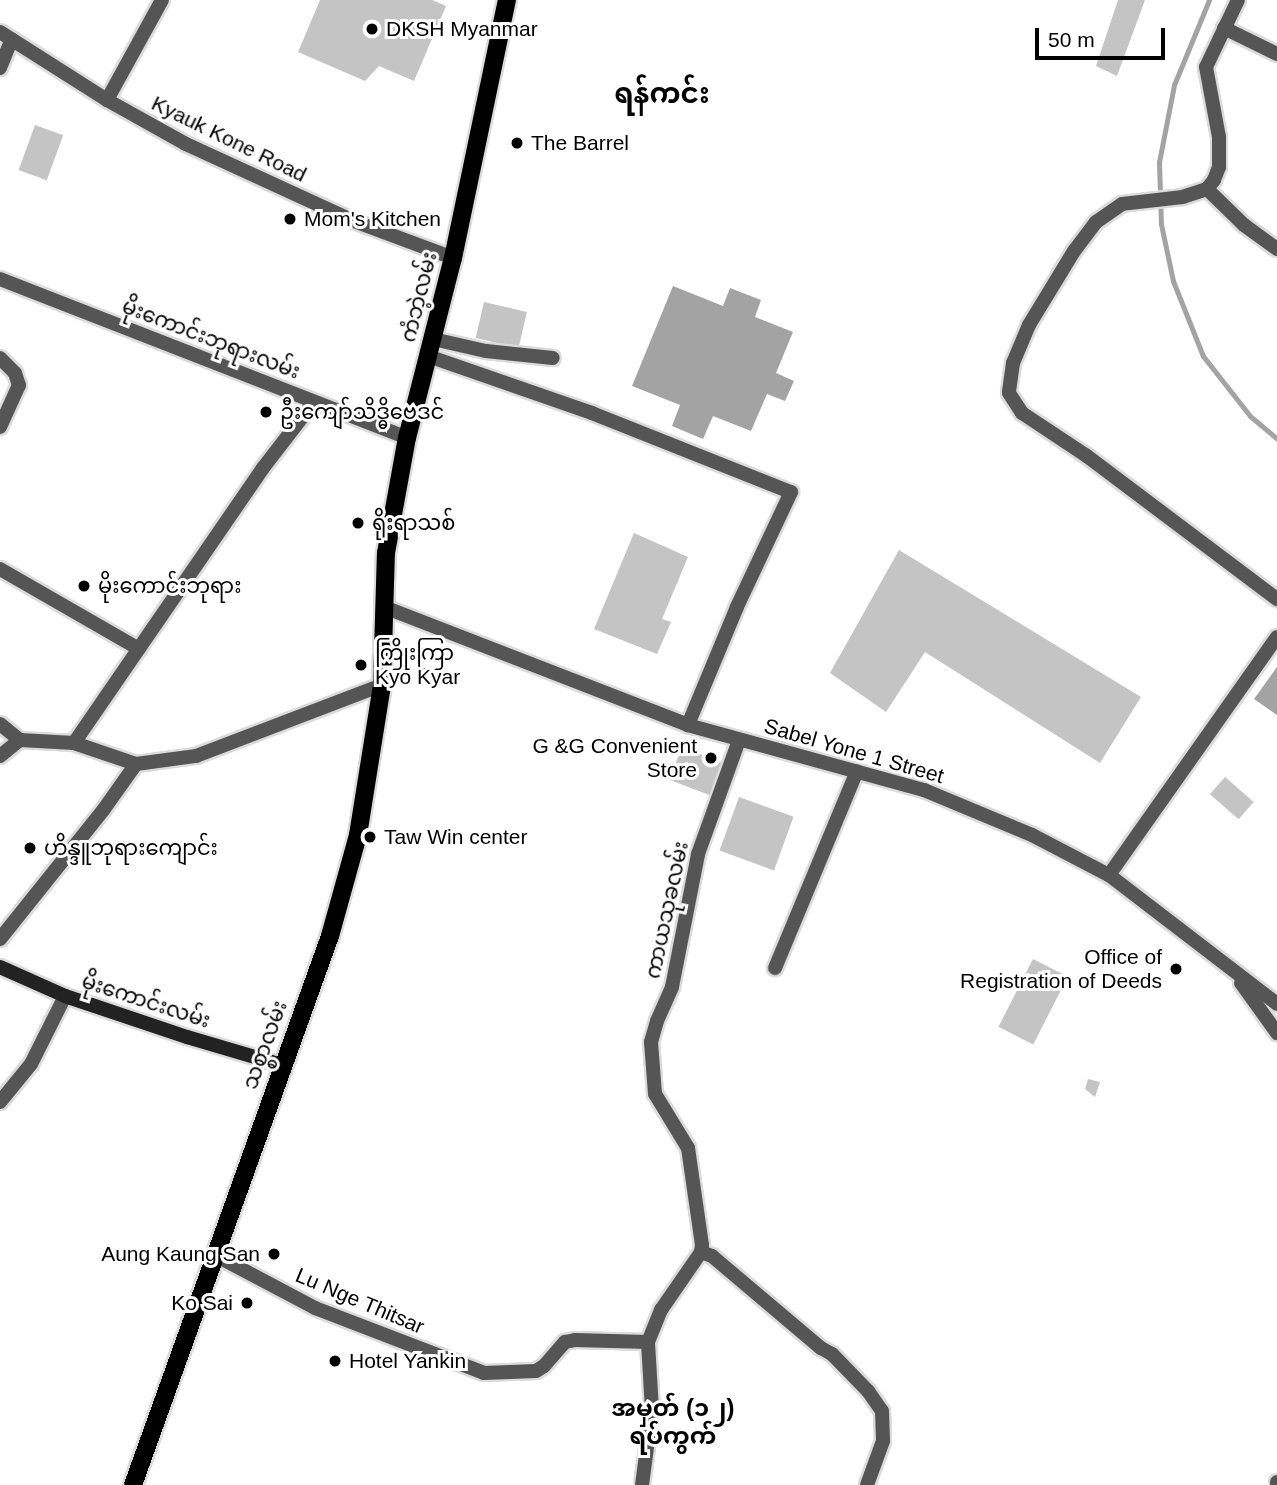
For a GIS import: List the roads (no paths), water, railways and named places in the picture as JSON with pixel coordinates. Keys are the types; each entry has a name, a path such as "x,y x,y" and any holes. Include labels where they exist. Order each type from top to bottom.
{"main road":[{"name":"ကံဘဲ့လမ်း","path":"384,607 386,553 407,438 453,258 507,0"},
{"name":"သစ္စာလမ်း","path":"133,1485 330,936 358,835 382,685 384,607"},
{"name":"မိုးကောင်းလမ်း","path":"0,967 65,996 187,1037 282,1065"}],"street":[{"path":"107,100 162,0"},
{"path":"1238,0 1206,67 1219,136 1219,167 1207,188 1183,197 1122,204 1096,222 1074,251 1029,325 1013,363 1009,393 1022,413 1087,456 1277,599"},
{"path":"1224,28 1277,54"},
{"path":"0,68 6,36"},
{"name":"Kyauk Kone Road","path":"6,36 107,100 186,144 351,220 453,258"},
{"path":"1207,188 1244,225 1277,249"},
{"name":"မိုးကောင်းဘုရားလမ်း","path":"0,279 407,438"},
{"path":"430,347 553,358"},
{"path":"430,347 791,492 737,607 688,725"},
{"path":"0,358 15,373 19,385 0,427"},
{"path":"74,743 263,468 314,402"},
{"path":"0,569 139,649"},
{"name":"Sabel Yone 1 Street","path":"384,607 688,725 936,795 1032,835 1109,875 1277,1004"},
{"path":"1109,875 1277,637"},
{"path":"0,724 20,740 74,743 135,764 196,756 382,685"},
{"path":"0,757 20,740"},
{"name":"ကာယသုခလမ်း","path":"701,1252 688,1148 655,1094 651,1042 657,1021 673,987 698,854 739,740"},
{"path":"0,939 104,809 135,764"},
{"path":"775,968 857,771"},
{"path":"1231,969 1277,1033"},
{"path":"0,1102 31,1064 65,996"},
{"path":"642,1485 652,1410 648,1342 661,1310 701,1252 712,1256 821,1348 832,1353 868,1391 882,1411 883,1441 867,1485"},
{"name":"Lu Nge Thitsar","path":"215,1255 315,1308 484,1373 536,1371 544,1366 565,1342 575,1340 648,1342"}],"waterway":[{"path":"1209,0 1174,85 1159,162 1161,224 1173,281 1203,356 1250,416 1277,439"}],"place":[{"name":"DKSH Myanmar","path":"372,29"},
{"name":"The Barrel","path":"517,143"},
{"name":"Mom's Kitchen","path":"290,219"},
{"name":"ဦးကျော်သိဒ္ဓိဗေဒင်","path":"266,412"},
{"name":"ရိုးရာသစ်","path":"358,523"},
{"name":"မိုးကောင်းဘုရား","path":"84,586"},
{"name":"ကြိုးကြာ Kyo Kyar","path":"361,665"},
{"name":"G &G Convenient Store","path":"711,758"},
{"name":"Taw Win center","path":"370,837"},
{"name":"ဟိန္ဒူဘုရားကျောင်း","path":"30,848"},
{"name":"Office of Registration of Deeds","path":"1176,969"},
{"name":"Aung Kaung San","path":"274,1254"},
{"name":"Ko Sai","path":"247,1303"},
{"name":"Hotel Yankin","path":"335,1361"}],"district":[{"name":"ရန်ကင်း","path":"662,94"},
{"name":"အမှတ် (၁၂) ရပ်ကွက်","path":"673,1422"}]}
